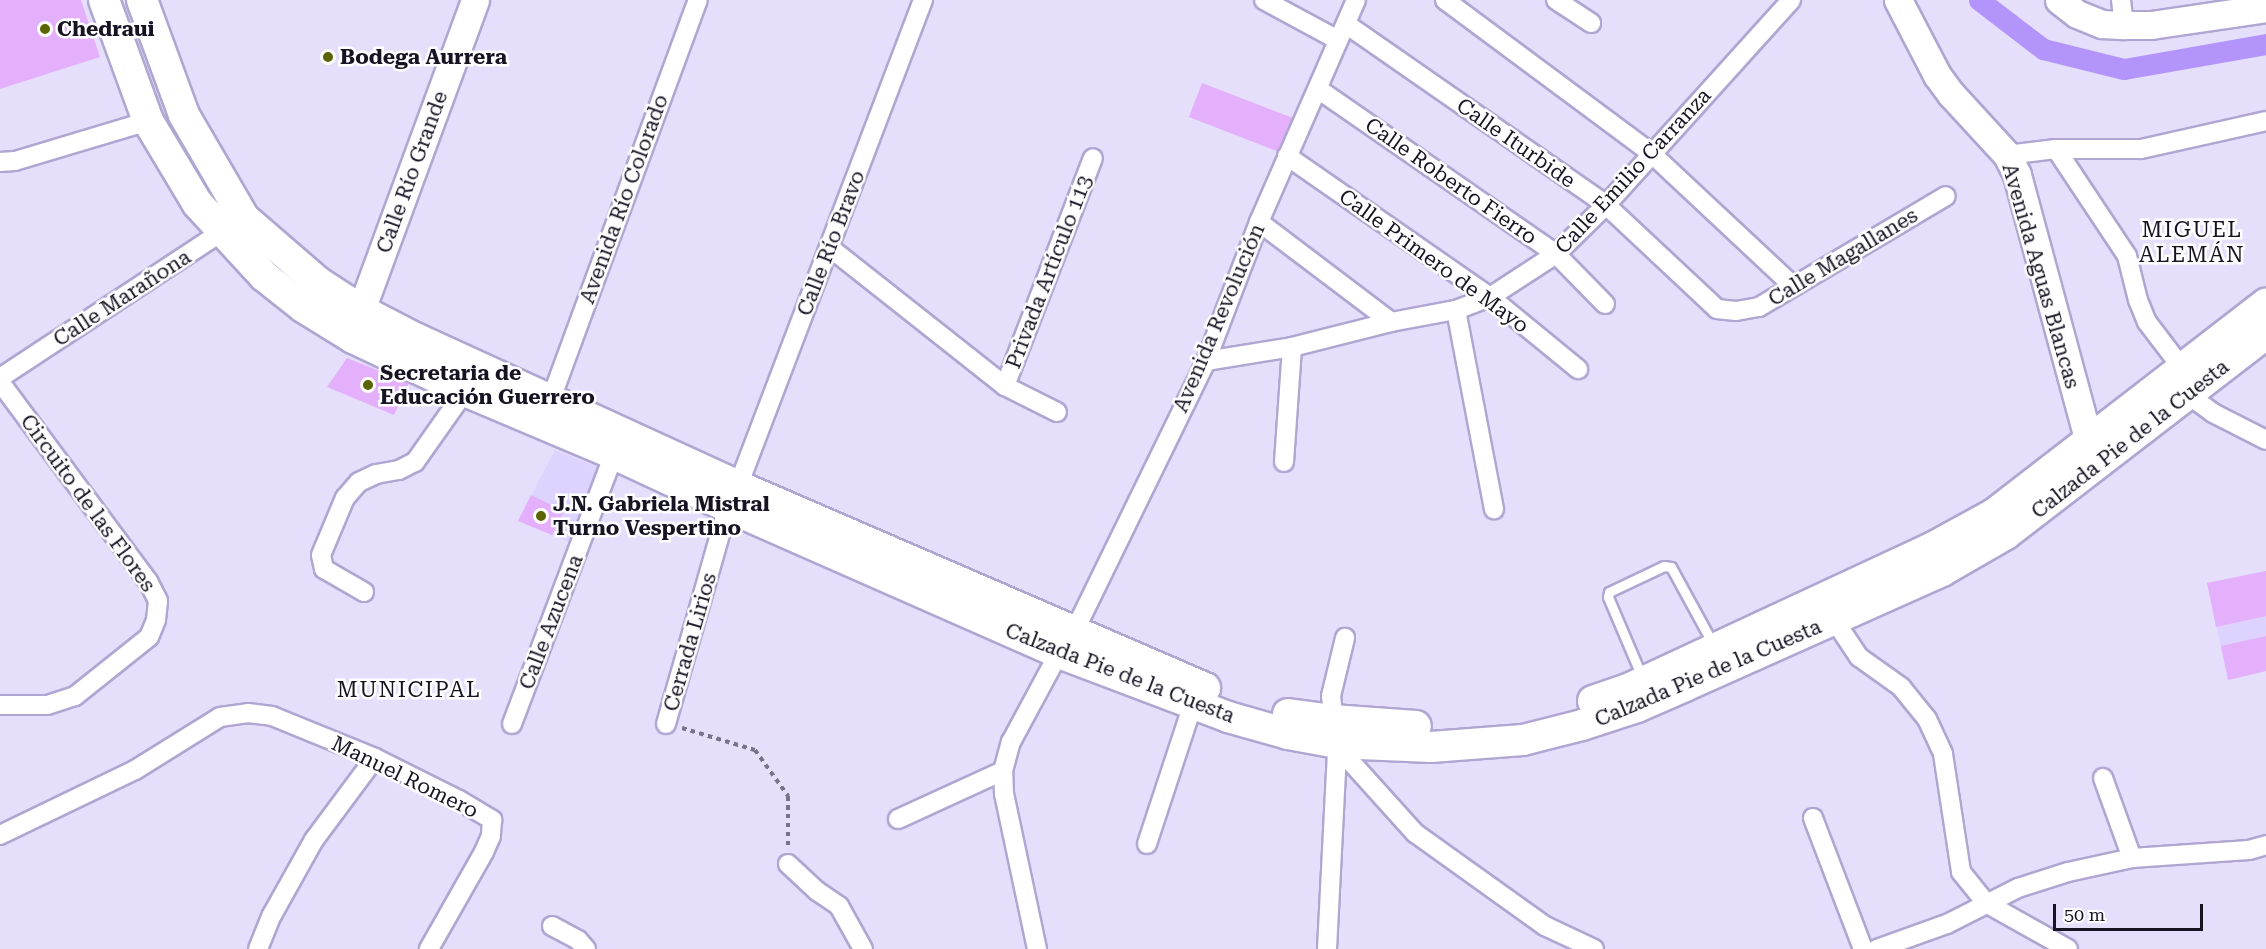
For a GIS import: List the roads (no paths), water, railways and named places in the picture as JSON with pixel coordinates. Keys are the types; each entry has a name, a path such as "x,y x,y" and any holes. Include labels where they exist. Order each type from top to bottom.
{"main road":[{"name":"Calzada Pie de la Cuesta","path":"142,0 184,115 233,225 264,276 303,307 353,338 465,391 614,453 733,496 1067,642 1193,704 1288,734 1431,747 1523,740 1637,707 1715,648 1942,571 2006,534 2185,381 2266,304"},
{"name":"Calzada Pie de la Cuesta","path":"115,4 148,121 186,185 233,225 362,310 417,339 551,399 733,496"},
{"name":"Calzada Pie de la Cuesta","path":"1067,642 1233,700 1292,715 1335,738 1429,727 1475,726 1521,720 1574,707 1644,681 1680,676 1828,609 1994,514 2089,442 2185,381 2266,334"}],"street":[{"name":"Calle Río Grande","path":"362,310 475,0"},
{"name":"Avenida Río Colorado","path":"551,399 698,0"},
{"name":"Calle Iturbide","path":"1264,0 1342,32 1606,206 1717,309 1736,311"},
{"name":"Avenida Revolución","path":"1003,771 1011,742 1067,642 1206,361 1259,222 1356,0"},
{"path":"1445,0 1652,154 1792,285"},
{"path":"1556,0 1591,24"},
{"name":"Calle Emilio Carranza","path":"1206,361 1292,347 1391,322 1456,309 1490,297 1556,254 1606,206 1791,0"},
{"name":"Avenida Aguas Blancas","path":"1898,0 1937,75 1951,94 2007,155 2017,175 2089,442"},
{"path":"2059,0 2077,14 2102,24 2122,13 2151,25 2251,7"},
{"name":"Calle Río Bravo","path":"733,496 829,247 917,2"},
{"name":"Calle Roberto Fierro","path":"1318,89 1556,254 1605,304"},
{"path":"0,162 15,161 148,121"},
{"path":"2007,155 2056,149 2141,149 2266,121"},
{"path":"2056,149 2127,256 2138,300 2147,322 2185,381 2213,413 2266,440"},
{"name":"Calle Primero de Mayo","path":"1287,156 1490,297 1578,369"},
{"name":"Privada Artículo 113","path":"1005,386 1093,158"},
{"name":"Calle Magallanes","path":"1736,311 1759,307 1792,285 1946,196"},
{"path":"1259,222 1391,322"},
{"name":"Calle Marañona","path":"0,380 233,225"},
{"path":"829,247 1005,386 1057,412"},
{"path":"1456,309 1494,509"},
{"path":"1284,462 1292,347"},
{"name":"Circuito de las Flores","path":"0,380 148,581 158,601 156,620 149,637 75,696 47,705 0,705"},
{"path":"364,591 324,570 321,555 345,498 359,482 376,474 399,470 415,462 465,391"},
{"name":"Calle Azucena","path":"512,724 614,453"},
{"name":"Cerrada Lirios","path":"666,724 733,496"},
{"path":"1828,609 1859,657 1901,687 1927,719 1943,754 1961,872 1986,903 2068,949"},
{"path":"1327,949 1335,738 1331,696 1346,638"},
{"path":"1147,844 1193,704"},
{"name":"Manuel Romero","path":"0,835 135,770 220,717 249,713 272,716 375,758 459,800 492,820 491,836 484,852 429,949"},
{"path":"1335,738 1351,762 1415,833 1545,926 1594,949"},
{"path":"258,949 272,915 314,840 375,758"},
{"path":"898,819 1003,771 1004,794 1037,949"},
{"path":"2103,778 2132,858"},
{"path":"1813,818 1863,949"},
{"path":"1877,949 1905,944 2018,888 2068,872 2132,858 2249,850 2266,844"},
{"path":"788,864 817,891 839,906 863,949"},
{"path":"552,926 578,946"}],"lane":[{"path":"1644,681 1608,597 1612,589 1664,566 1671,567 1715,648"}],"waterway":[{"path":"1979,0 2043,49 2124,69 2266,44"}],"place":[{"name":"Chedraui","path":"45,29"},
{"name":"Bodega Aurrera","path":"328,57"},
{"name":"Secretaria de Educación Guerrero","path":"368,385"},
{"name":"J.N. Gabriela Mistral Turno Vespertino","path":"541,516"}],"district":[{"name":"MIGUEL ALEMÁN","path":"2192,242"},
{"name":"MUNICIPAL","path":"409,690"}]}
